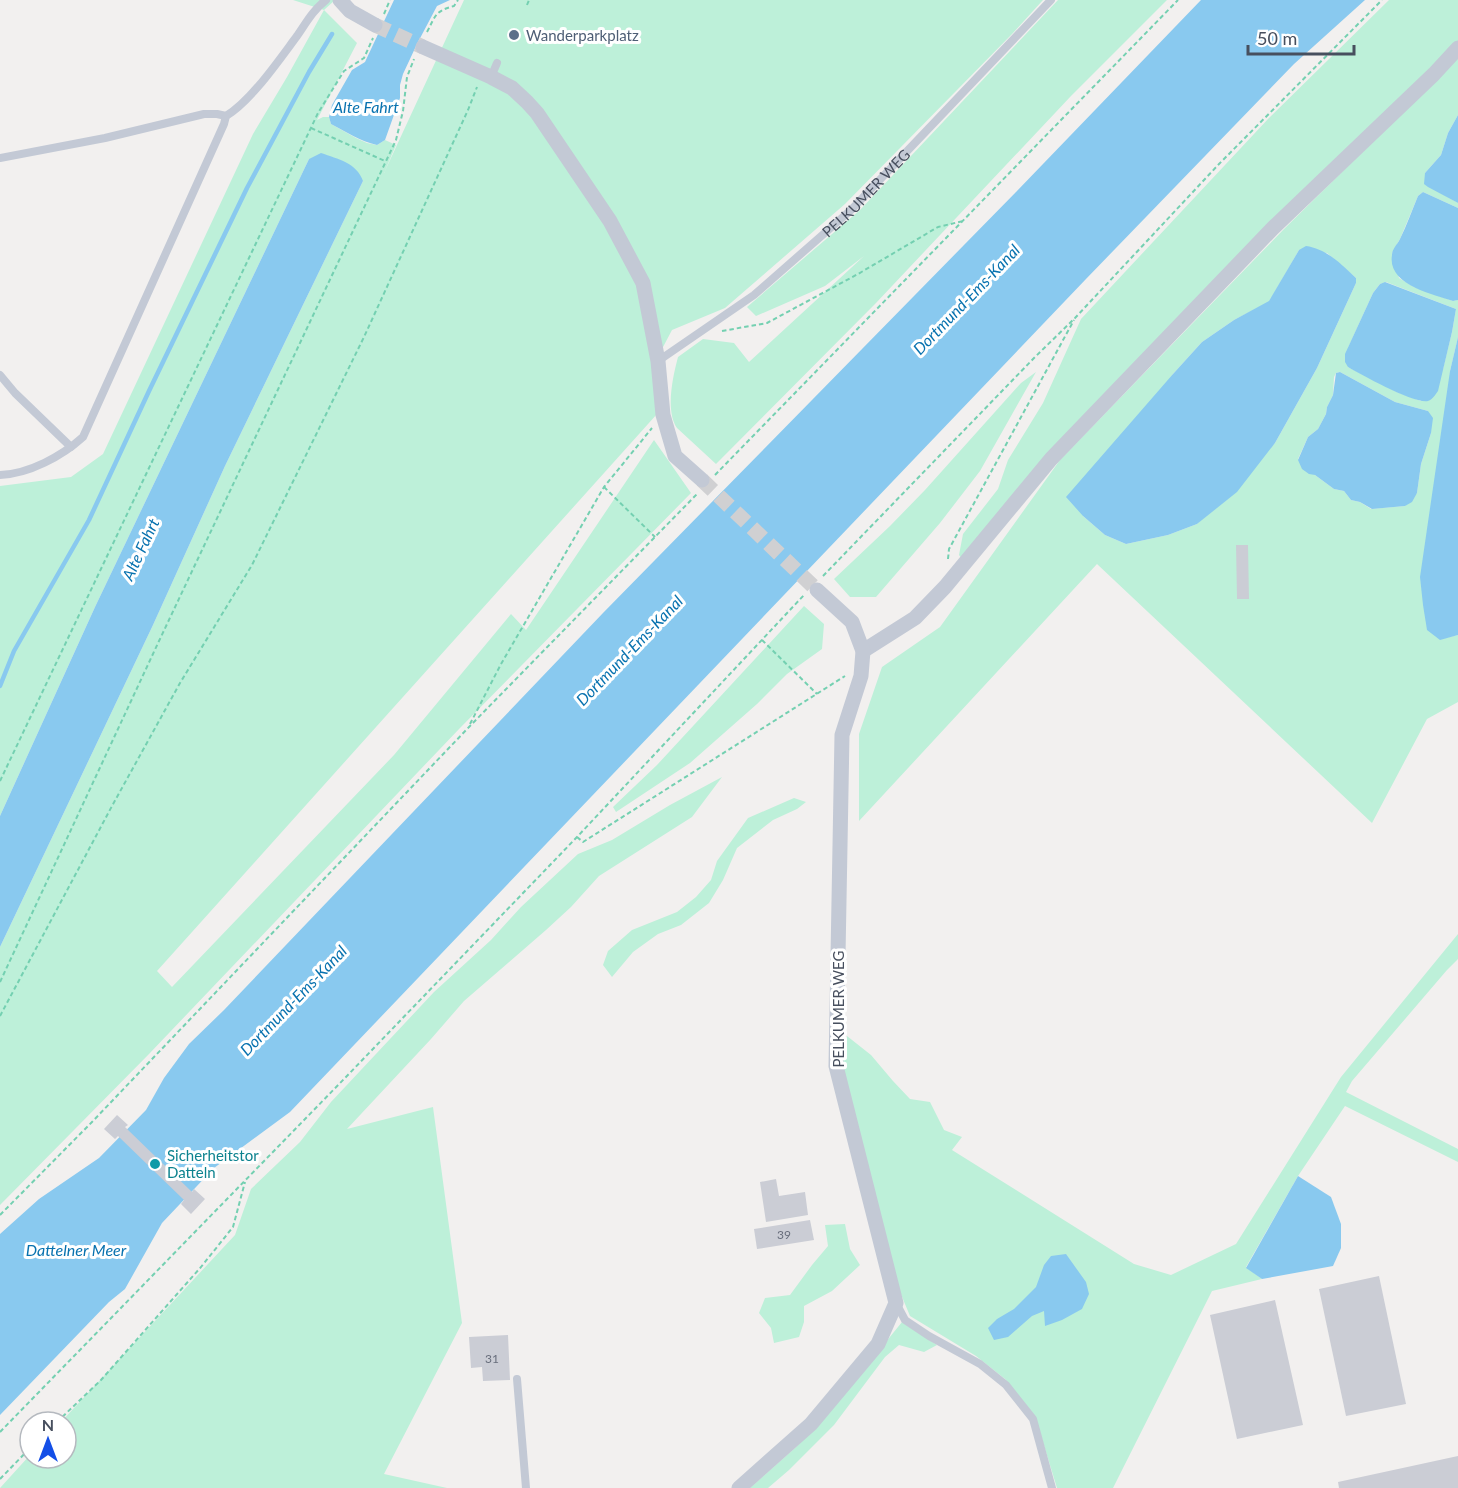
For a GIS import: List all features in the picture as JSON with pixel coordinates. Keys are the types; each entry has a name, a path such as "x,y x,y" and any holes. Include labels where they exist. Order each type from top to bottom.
{"street":[{"path":"340,0 350,11 375,25"},
{"path":"421,46 490,71 512,88 537,113 610,221 643,283 658,361 663,415 675,456 704,484"},
{"path":"863,651 915,618 945,588 1051,459 1273,228 1434,74 1458,48"},
{"name":"PELKUMER WEG","path":"812,591 852,622 863,651 861,676 842,735 836,1066 896,1303"},
{"path":"739,1488 812,1424 878,1344 896,1303"}],"lane":[{"path":"0,158 105,138 204,114 226,116 236,110 251,94 317,7 326,0"},
{"name":"PELKUMER WEG","path":"658,361 754,295 851,210 1051,0"},
{"path":"0,475 8,475 38,465 71,447 83,437 199,182 226,116"},
{"path":"0,375 15,393 71,447"},
{"path":"896,1303 905,1320 980,1364 1006,1386 1032,1419 1052,1488"},
{"path":"517,1379 526,1488"}],"path":[{"path":"0,982 396,140 403,111 407,77 421,46 440,10 454,6 458,0"},
{"path":"527,5 529,0"},
{"path":"0,1214 704,484 1178,0"},
{"path":"824,575 1075,318 1219,164 1382,0"},
{"path":"0,781 318,113 344,71 364,58"},
{"path":"0,1016 106,816 180,683 252,565 364,337 468,110 490,71"},
{"path":"311,128 386,161"},
{"path":"696,336 767,323 858,274 938,227 964,220"},
{"path":"945,588 949,549 1075,318"},
{"path":"469,727 501,664 604,487 663,415"},
{"path":"604,487 655,537"},
{"path":"0,1432 246,1182 577,837 762,640 812,591"},
{"path":"762,640 817,694"},
{"path":"577,837 583,842 844,676"},
{"path":"70,1410 101,1380 201,1267 233,1227 246,1182"},
{"path":"0,1479 18,1460"}],"green space":[{"path":"293,0 335,0 324,10"},
{"path":"464,0 1043,0 845,204 725,308 672,330 653,366 657,414 157,971 172,987 394,755 511,614 526,630 654,440 691,493 460,728 149,1054 0,1205 0,947 153,625 225,466 363,181 309,159 95,607 0,816 0,486 71,477 103,454 253,134 324,10 357,43 317,120 329,117 331,124 367,143 377,145 385,140 396,145 384,173"},
{"path":"1058,0 1167,0 1071,96 876,303 716,464 677,428 673,421 671,393 678,357 703,339 734,343 749,362 864,256 825,286 756,316 747,307 860,210"},
{"path":"1389,0 1458,0 1458,41 962,559 959,555 963,534 998,489 1008,460 1043,403 1081,319 1268,119"},
{"path":"1458,58 1458,115 1448,133 1441,155 1425,173 1425,184 1458,203 1458,208 1423,192 1418,196 1392,253 1399,278 1414,287 1453,301 1458,300 1458,337 1450,371 1440,639 1458,635 1458,702 1427,719 1372,823 1097,564 859,821 859,734 882,667 940,627 1060,460 1284,229","holes":["1299,250 1327,253 1356,278 1356,283 1317,368 1275,443 1197,524 1168,535 1126,544 1105,535 1083,516 1173,374 1202,342 1234,320 1269,302","1386,282 1456,309 1443,369 1421,401 1397,392 1348,367 1348,348 1373,293 1380,284","1340,372 1395,402 1428,411 1431,433 1421,464 1417,493 1405,506 1371,509 1360,502 1351,500 1344,491 1334,489 1298,459 1308,437 1318,429 1326,414 1333,395 1336,373"]},
{"path":"1036,372 980,471 940,523 876,597 850,597 834,579 890,526 1021,383"},
{"path":"804,606 824,624 822,649 787,674 757,704 690,763 616,812 613,807 657,765"},
{"path":"722,777 692,817 599,876 571,907 464,1001 347,1129 433,1107 462,1323 384,1474 447,1488 0,1488 18,1468 78,1470 78,1410 72,1410 235,1235 251,1189 300,1142 331,1102 434,992 491,940 521,907 578,854 612,840"},
{"path":"794,798 806,802 797,809 773,820 737,848 723,880 709,903 681,925 658,934 633,952 612,977 603,965 608,951 632,930 677,912 696,897 711,880 717,861 748,818"},
{"path":"1458,934 1458,959 1352,1081 1346,1092 1458,1149 1458,1162 1345,1106 1298,1176 1246,1267 1262,1279 1212,1291 1113,1488 1057,1488 1035,1416 1005,1379 976,1356 910,1316 900,1292 841,1069 847,1036 871,1055 910,1099 930,1102 944,1130 962,1137 952,1150 1134,1264 1171,1275 1236,1244 1341,1077"},
{"path":"845,1224 850,1249 860,1265 832,1291 804,1306 804,1322 799,1337 774,1343 771,1328 759,1313 765,1298 790,1295 828,1246 825,1225"},
{"path":"902,1322 937,1345 924,1352 899,1345 885,1357 834,1425 789,1470 768,1488 750,1488 822,1421"}],"water":[{"name":"Alte Fahrt","path":"394,0 450,0 437,6 417,44 403,74 400,98 385,140 377,145 359,139 331,124 329,117 332,105 352,70 365,62"},
{"name":"Dattelner Meer","path":"1201,0 1365,0 1294,64 1086,279 290,1112 214,1168 162,1223 125,1289 109,1302 0,1415 0,1234 39,1199 99,1158 146,1110 164,1078 189,1044 603,613"},
{"path":"1458,115 1458,203 1424,184 1425,173 1441,155 1448,133"},
{"path":"321,153 352,166 363,181 225,466 153,625 0,947 0,816 95,607 309,159"},
{"path":"1423,192 1458,208 1458,300 1453,301 1413,287 1397,274 1392,265 1393,251 1403,234 1418,196"},
{"path":"1306,246 1321,250 1333,258 1356,278 1356,283 1317,368 1275,443 1237,492 1197,524 1168,535 1126,544 1105,535 1066,497 1202,342 1234,320 1269,301 1299,250"},
{"path":"1385,282 1456,309 1438,391 1428,401 1421,401 1388,388 1348,367 1345,362 1345,354 1373,293 1380,284"},
{"path":"1458,337 1458,635 1440,640 1427,630 1420,577 1450,371"},
{"path":"1340,372 1395,402 1428,411 1433,418 1431,433 1421,464 1417,493 1412,502 1405,506 1372,509 1351,500 1344,491 1334,489 1315,475 1302,469 1298,460 1308,437 1318,429 1326,414 1333,395 1336,373"},
{"path":"1298,1176 1331,1197 1341,1224 1341,1248 1333,1266 1262,1279 1246,1268"},
{"path":"1066,1254 1086,1282 1089,1294 1082,1309 1045,1326 1044,1311 1032,1316 1008,1337 994,1340 988,1328 997,1319 1014,1309 1036,1287 1044,1265 1051,1256"}],"building":[{"path":"1236,545 1248,545 1249,599 1237,599"},
{"name":"Sicherheitstor Datteln","path":"117,1115 128,1125 125,1127 192,1192 194,1189 205,1199 191,1214 181,1204 184,1200 118,1136 115,1139 104,1129"},
{"path":"776,1179 779,1196 805,1192 808,1215 766,1222 760,1182"},
{"path":"810,1220 814,1240 757,1249 754,1229"},
{"path":"1379,1276 1406,1404 1346,1416 1319,1289"},
{"path":"1275,1300 1303,1425 1237,1439 1210,1315"},
{"path":"508,1335 510,1380 483,1381 482,1367 471,1368 469,1337"},
{"path":"1458,1456 1458,1488 1339,1488 1338,1482"}],"waterway":[{"path":"0,686 14,651 89,520 247,188 332,34"}],"tunnel":[{"path":"375,25 423,47"},
{"path":"702,480 817,590"}],"place":[{"name":"Wanderparkplatz","path":"514,35"},
{"name":"Sicherheitstor Datteln","path":"155,1164"}],"water label":[{"name":"Dortmund-Ems-Kanal","path":"966,299"},
{"name":"Dortmund-Ems-Kanal","path":"629,650"},
{"name":"Dortmund-Ems-Kanal","path":"293,1000"}]}
